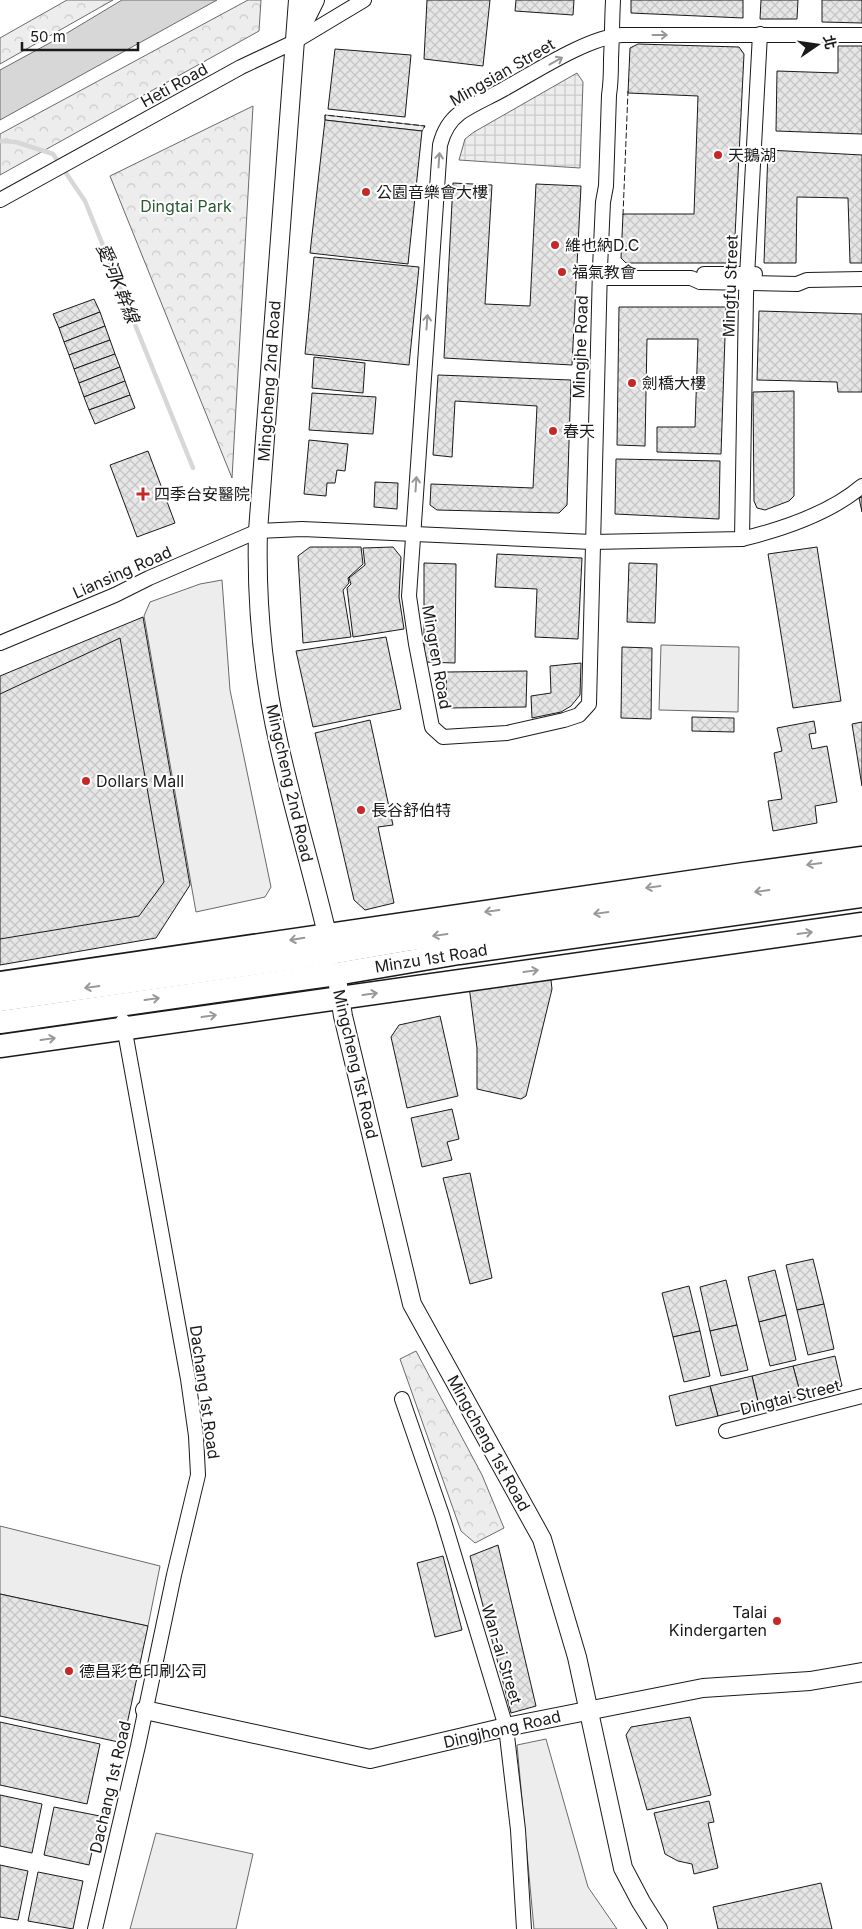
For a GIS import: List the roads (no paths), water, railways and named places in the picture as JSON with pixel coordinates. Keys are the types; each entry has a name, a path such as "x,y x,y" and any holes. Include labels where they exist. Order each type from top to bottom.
{"main road":[{"name":"Minzu 1st Road","path":"566,919 862,858"},
{"name":"Minzu 1st Road","path":"0,1000 331,954 412,939 862,877"},
{"name":"Minzu 1st Road","path":"566,919 862,896"},
{"path":"566,919 570,965"},
{"name":"Minzu 1st Road","path":"0,1046 862,924"},
{"name":"Minzu 1st Road","path":"0,983 331,954"},
{"name":"Minzu 1st Road","path":"0,1022 120,1003 331,954"}],"street":[{"name":"Mingcheng 2nd Road","path":"298,0 258,531 258,596 263,660 278,745 331,954"},
{"name":"Mingcheng 2nd Road","path":"294,42 315,0"},
{"name":"Heti Road","path":"0,200 241,67 294,42 364,0"},
{"name":"Mingjhe Road","path":"605,0 609,36"},
{"name":"Mingjhe Road","path":"592,542 600,278 609,94 605,74 613,0"},
{"name":"Mingfu Street","path":"742,538 747,279 760,34"},
{"name":"Mingsian Street","path":"413,532 440,145 444,132 460,113 575,50 609,36 862,35"},
{"path":"600,278 691,278 701,274 747,279 798,275 807,280 862,279"},
{"path":"258,531 302,529 413,532 592,542 742,538 765,534 834,506 862,486"},
{"name":"Liansing Road","path":"0,643 115,595 149,578 258,531"},
{"name":"Mingren Road","path":"413,532 409,596 416,644 432,727 443,737 507,733 579,715 589,704 592,542"},
{"name":"Mingcheng 1st Road","path":"331,954 412,1304 542,1539 577,1657 587,1711 623,1868 658,1929"},
{"name":"Dachang 1st Road","path":"96,1929 198,1475 196,1436 188,1379 120,1003"},
{"name":"Dingtai Street","path":"726,1431 862,1396"},
{"name":"Wan-ai Street","path":"402,1399 442,1515 506,1727 518,1830 524,1929"},
{"name":"Dingjhong Road","path":"145,1710 370,1759 506,1727 703,1688 810,1681 862,1672"}],"waterway":[{"name":"愛河K幹線","path":"0,141 16,142 53,154 85,201 193,468"}],"place":[{"name":"天鵝湖","path":"718,155"},
{"name":"公園音樂會大樓","path":"366,192"},
{"name":"維也納D.C","path":"555,245"},
{"name":"福氣教會","path":"562,272"},
{"name":"劍橋大樓","path":"632,383"},
{"name":"春天","path":"553,431"},
{"name":"四季台安醫院","path":"143,494"},
{"name":"Dollars Mall","path":"86,781"},
{"name":"長谷舒伯特","path":"361,810"},
{"name":"Talai Kindergarten","path":"777,1621"},
{"name":"德昌彩色印刷公司","path":"69,1671"}],"park label":[{"name":"Dingtai Park","path":"186,206"}]}
